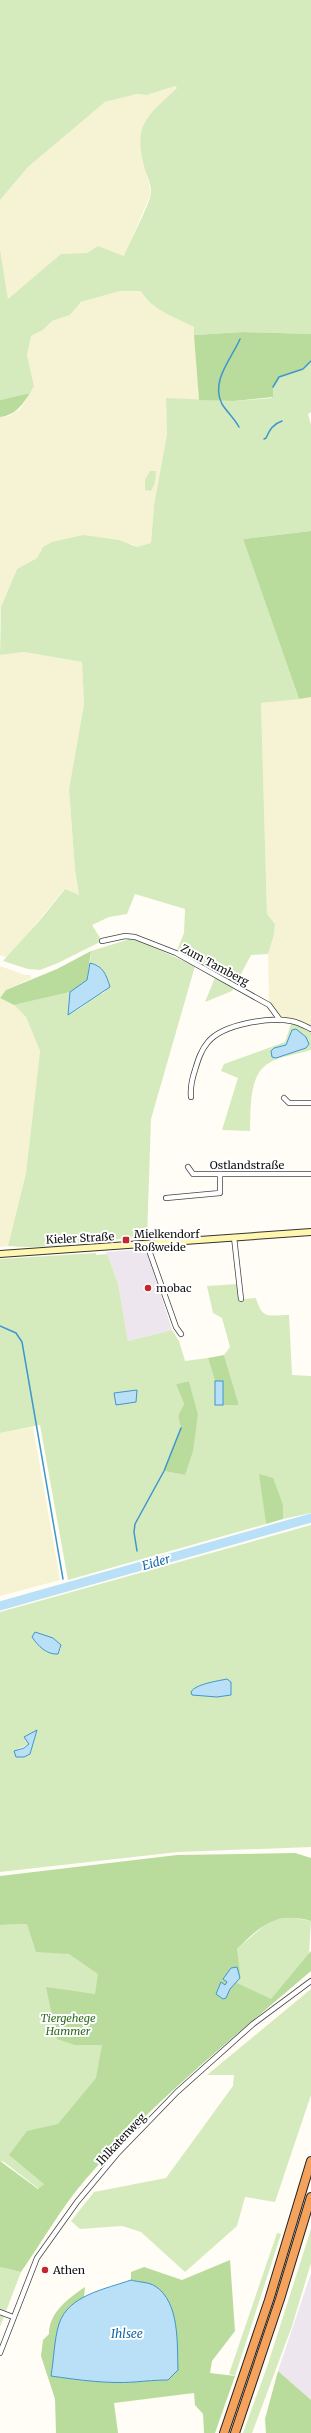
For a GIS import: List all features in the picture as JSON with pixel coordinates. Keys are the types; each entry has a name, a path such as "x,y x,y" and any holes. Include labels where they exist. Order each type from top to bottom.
{"highway":[{"path":"224,2433 269,2300 311,2161"},
{"path":"234,2433 280,2299 311,2197"}],"street":[{"name":"Zum Tamberg","path":"102,941 125,936 135,937 176,953 269,1005 280,1020"},
{"path":"192,1097 191,1083 198,1059 209,1041 217,1035 249,1023 280,1020 292,1021 311,1029"},
{"path":"284,1098 289,1103 311,1102"},
{"name":"Ostlandstraße","path":"188,1167 193,1174 311,1174"},
{"path":"166,1198 220,1193 220,1174"},
{"name":"Kieler Straße","path":"0,1254 311,1232"},
{"path":"234,1237 241,1299"},
{"path":"150,1243 150,1252 173,1320 182,1334"},
{"name":"Ihlkatenweg","path":"0,2353 37,2258 77,2202 118,2154 177,2092 253,2024 311,1981"},
{"path":"0,2312 13,2317"}],"shaded area":[{"path":"175,86 177,88 143,160 151,193 124,256 98,246 87,253 61,255 8,299 0,249 0,200 28,167 105,102 137,94 147,95"},
{"path":"120,291 141,291 145,298 154,305 194,327 199,400 166,399 167,434 154,505 151,543 137,547 132,544 43,547 37,558 17,569 1,607 0,628 0,417 9,416 20,409 34,386 27,355 31,336 43,330 52,321 70,315 81,302"},
{"path":"24,652 82,662 84,704 69,789 75,870 79,896 64,889 8,958 0,955 0,655"},
{"path":"311,697 311,1029 280,1020 269,1005 268,954 274,935 275,925 267,914 261,703"},
{"path":"0,966 25,975 30,975 32,978 6,990 0,998"},
{"path":"0,998 14,1005 26,1017 40,1051 26,1173 8,1246 0,1247"},
{"path":"146,1249 172,1330 128,1341 118,1283 106,1252"},
{"path":"33,1427 60,1580 0,1596 0,1433"},
{"path":"311,2273 311,2400 278,2371"}],"green space":[{"path":"0,0 311,0 311,334 243,332 194,335 194,327 157,308 141,291 120,291 81,302 70,315 52,321 43,330 31,336 27,355 34,386 30,393 0,400 0,249 8,299 61,254 87,253 98,246 124,256 150,199 151,193 151,187 141,151 140,140 142,130 151,114 177,88 175,86 147,95 137,94 105,102 28,167 0,200"},
{"path":"243,332 311,334 311,361 303,369 279,377 273,387 273,397 234,401 199,400 194,335"},
{"path":"311,361 311,412 308,414 311,425 311,531 243,539 299,699 261,703 267,914 275,924 274,935 268,954 251,955 232,991 205,1002 216,975 176,953 184,933 185,909 135,894 127,914 109,917 92,925 102,941 58,963 40,970 28,969 3,961 40,920 65,889 79,895 75,870 69,789 84,704 82,662 24,652 0,655 1,607 17,569 37,558 43,547 52,542 83,535 119,540 137,547 151,543 154,505 167,434 166,398 234,401 272,398 273,387 279,377 303,369"},
{"path":"30,393 14,412 0,417 0,400"},
{"path":"150,471 156,471 155,483 151,491 145,490 145,480"},
{"path":"311,531 311,697 299,699 243,539"},
{"path":"130,939 137,940 195,966 151,1119 147,1238 130,1238 42,1247 8,1246 26,1173 40,1051 26,1017 14,1005 70,992 69,1014 74,1012 95,997 105,992 98,965 90,963 91,951"},
{"path":"91,951 87,980 70,992 14,1005 0,998 6,990 57,969"},
{"path":"292,1021 311,1029 311,1050 284,1057 269,1063 257,1076 252,1094 250,1131 222,1130 238,1078 221,1071 224,1064 285,1042","holes":["292,1030 308,1044 306,1048 276,1058 274,1048 286,1045"]},
{"path":"96,1253 96,1255 107,1254 118,1283 128,1341 172,1330 179,1341 185,1361 208,1358 215,1381 215,1405 239,1405 224,1355 230,1347 222,1318 213,1313 207,1286 238,1284 243,1299 256,1298 261,1310 267,1315 289,1315 292,1375 311,1376 311,1513 283,1519 283,1505 260,1474 266,1524 68,1580 40,1425 0,1433 0,1259","holes":["189,1381 198,1414 185,1475 164,1471 181,1428 178,1416 184,1404 176,1384"]},
{"path":"224,1355 239,1405 223,1405 223,1381 215,1381 208,1358"},
{"path":"189,1381 198,1414 193,1451 185,1475 164,1471 181,1428 178,1416 184,1404 176,1384"},
{"path":"259,1474 273,1478 283,1505 283,1519 266,1524"},
{"path":"311,1525 311,1847 178,1852 0,1872 0,1612","holes":["43,1634 61,1648 58,1654","37,1730 30,1754 17,1749 28,1745 29,1742 25,1737"]},
{"path":"295,1853 311,1858 311,1921 298,1918 278,1919 261,1927 237,1949 240,1973 237,1983 271,1999 311,1951 311,1971 165,2097 111,2151 68,2202 21,2272 0,2267 0,2161 38,2189 44,2184 9,2155 27,2131 58,2124 96,2078 102,2045 75,2045 57,2039 46,1987 95,1994 98,1974 69,1954 36,1952 27,1924 0,1925 0,1876 177,1855"},
{"name":"Tiergehege Hammer","path":"290,1917 311,1921 309,1955 271,2000 68,2159 39,2189 4,2162 0,2161 0,1925 27,1924 237,1949 269,1921"},
{"path":"311,1989 311,2095 275,2202 245,2197 237,2226 185,2272 141,2232 122,2226 80,2229 71,2221 94,2192 166,2178 233,2086 234,2075 207,2075"},
{"path":"311,2229 311,2263 292,2326 252,2433 243,2433 267,2367"},
{"path":"277,2233 281,2234 235,2376 229,2374"},
{"path":"230,2260 235,2331 212,2361 210,2373 235,2376 215,2433 204,2433 203,2414 195,2405 194,2393 114,2403 118,2433 56,2433 55,2399 41,2356 43,2340 49,2334 52,2319 61,2306 85,2287 84,2297 67,2313 58,2332 51,2376 104,2382 168,2380 155,2286 131,2280 131,2272 144,2267 182,2280"},
{"path":"0,2267 21,2272 0,2327"},
{"path":"278,2371 311,2400 311,2433 266,2433 265,2419"}],"water":[{"path":"90,963 101,968 110,987 68,1015 70,992 87,980"},
{"path":"296,1029 306,1037 309,1044 306,1048 276,1058 272,1057 271,1051 274,1048 286,1045 292,1030"},
{"path":"215,1381 223,1381 223,1405 215,1405"},
{"path":"137,1390 136,1402 116,1405 114,1393"},
{"path":"35,1632 53,1638 61,1645 58,1654 50,1653 40,1647 32,1637"},
{"path":"227,1679 231,1682 231,1695 217,1697 192,1695 191,1692 197,1687 207,1683"},
{"path":"37,1730 30,1754 24,1757 16,1757 14,1751 24,1748 29,1744 24,1737"},
{"path":"237,1967 240,1978 230,1989 226,1998 223,1999 216,1994 221,1982 225,1985 227,1982 223,1979 231,1968"},
{"name":"Ihlsee","path":"131,2280 155,2286 163,2293 169,2302 176,2324 178,2370 168,2380 135,2382 104,2382 51,2376 57,2330 64,2314 71,2306 89,2294"}],"waterway":[{"path":"239,427 222,404 219,395 219,387 220,378 240,339"},
{"path":"273,387 279,377 303,369 311,361"},
{"path":"264,439 270,430 282,421"},
{"path":"0,1326 16,1333 22,1342 63,1579"},
{"path":"137,1551 134,1532 135,1524 164,1471 181,1428"},
{"name":"Eider","path":"0,1606 311,1518"}],"place":[{"name":"Mielkendorf Roßweide","path":"126,1240"},
{"name":"mobac","path":"148,1288"},
{"name":"Athen","path":"45,2270"}]}
